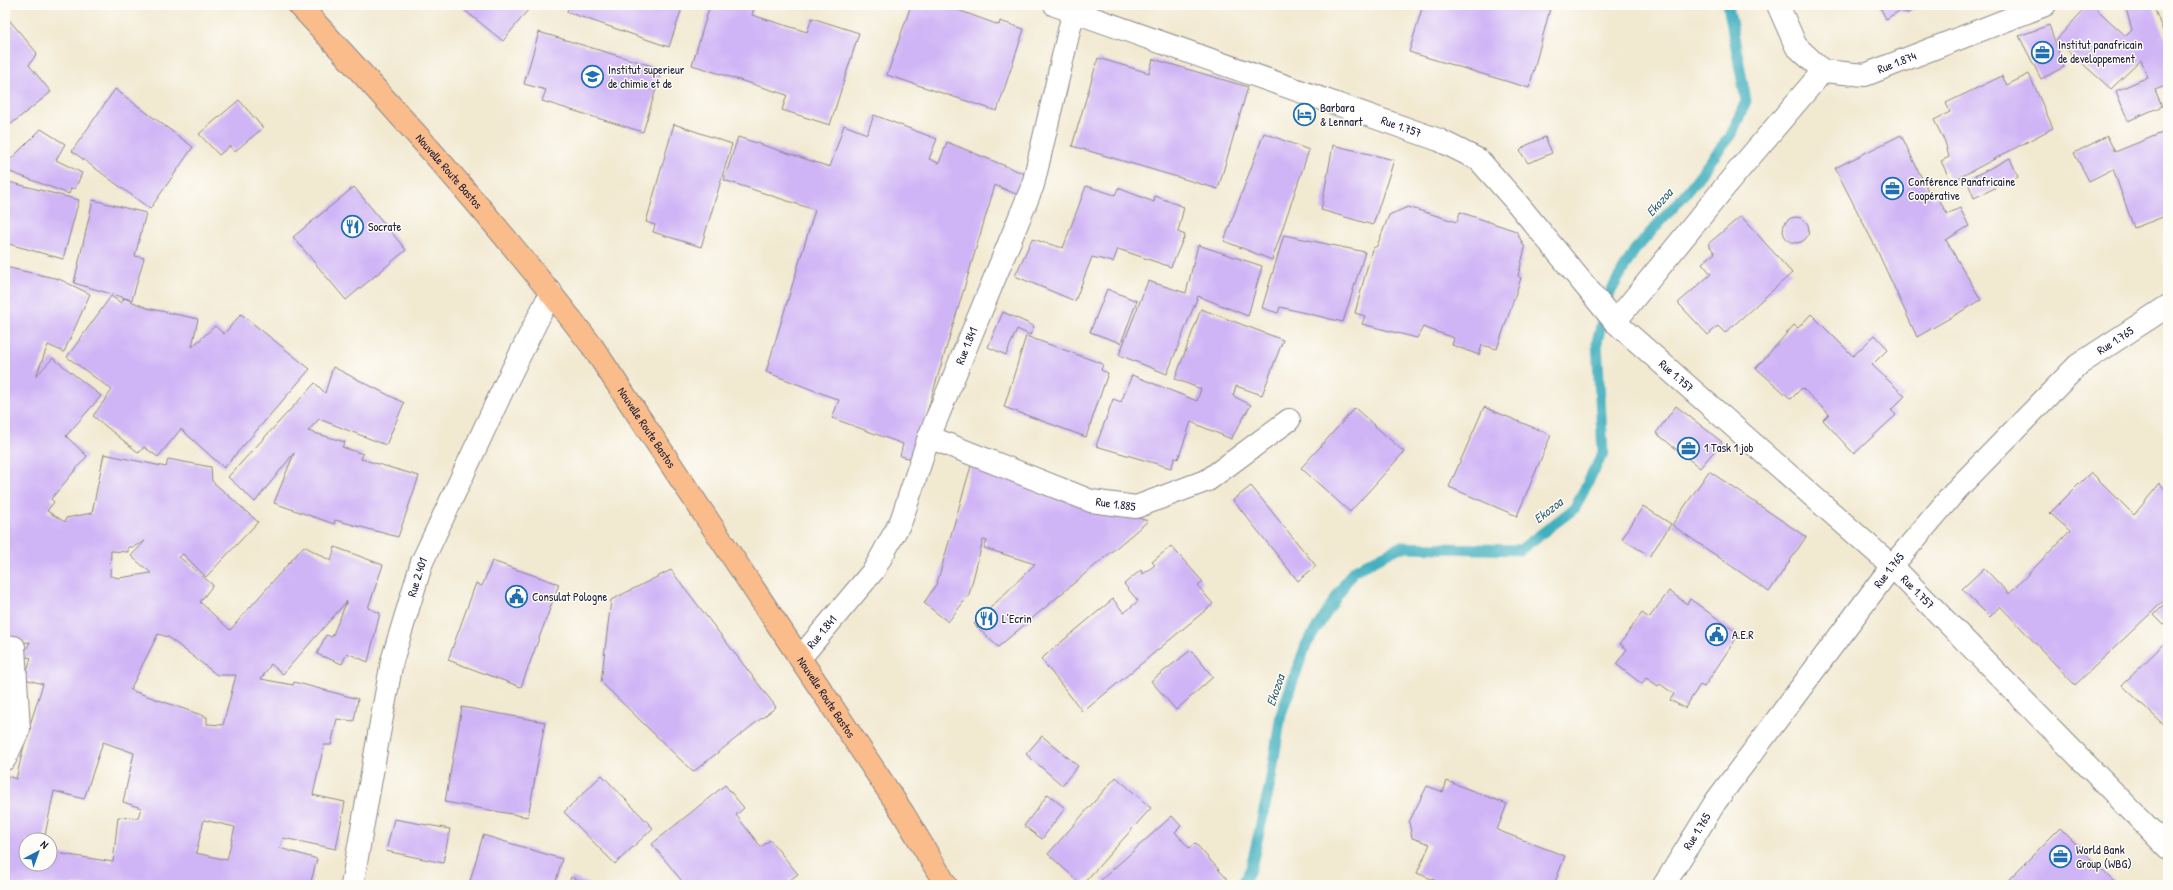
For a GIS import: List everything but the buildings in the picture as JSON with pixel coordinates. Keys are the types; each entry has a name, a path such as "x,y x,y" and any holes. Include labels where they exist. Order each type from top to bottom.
{"main road":[{"name":"Nouvelle Route Bastos","path":"300,5 440,160 551,292 592,346 903,813 946,885"}],"street":[{"path":"1615,322 1732,178 1823,71 1796,46 1778,5"},
{"name":"Rue 1.874","path":"1823,71 1865,75 2045,5"},
{"name":"Rue 1.757","path":"1068,7 1439,140 1479,160 1517,203 1615,322 1892,566 2168,848"},
{"name":"Rue 1.841","path":"800,658 874,570 901,521 929,437 1033,185 1068,7"},
{"name":"Rue 2.401","path":"352,885 392,661 422,562 504,387 551,292"},
{"name":"Rue 1.765","path":"1664,885 1716,801 1892,566 1958,488 2078,365 2168,306"},
{"name":"Rue 1.885","path":"929,437 1091,501 1136,507 1208,480 1289,420"},
{"path":"5,759 19,730 14,647"}],"waterway":[{"name":"Ekozoa","path":"1242,885 1251,868 1270,784 1281,714 1306,645 1353,571 1400,547 1520,550 1575,508 1603,453 1597,342 1608,296 1634,251 1686,193 1732,133 1746,101 1728,5"}],"place":[{"name":"Institut panafricain de developpement","path":"2043,52"},
{"name":"Institut superieur de chimie et de","path":"593,77"},
{"name":"Barbara & Lennart","path":"1304,115"},
{"name":"Conférence Panafricaine Coopérative","path":"1893,189"},
{"name":"Socrate","path":"353,227"},
{"name":"1 Task 1 job","path":"1689,448"},
{"name":"Consulat Pologne","path":"517,597"},
{"name":"L’Ecrin","path":"986,619"},
{"name":"A.E.R","path":"1716,635"},
{"name":"World Bank Group (WBG)","path":"2060,857"}]}
